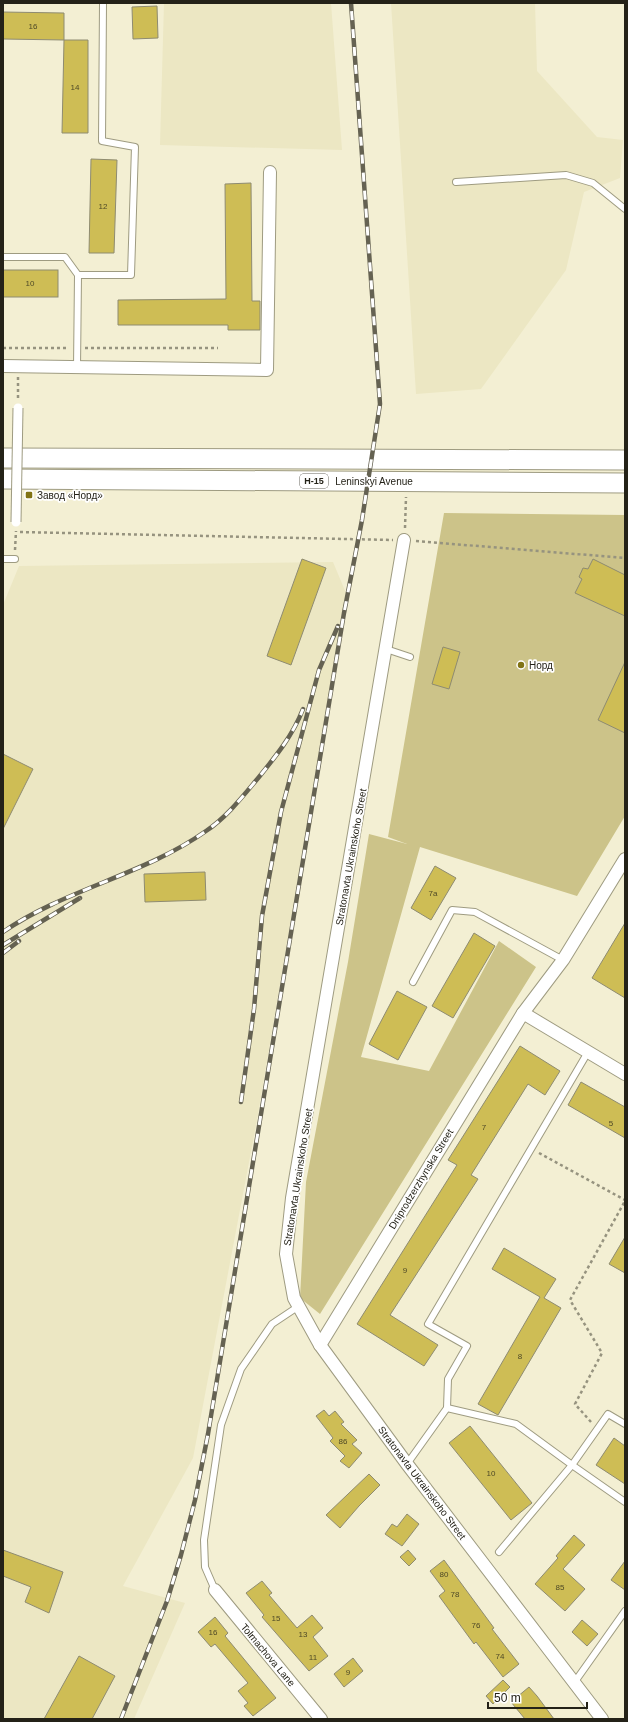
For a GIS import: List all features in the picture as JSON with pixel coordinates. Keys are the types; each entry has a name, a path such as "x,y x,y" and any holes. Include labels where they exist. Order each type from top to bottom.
{"main road":[{"path":"3,458 625,460"},
{"name":"Leninskyi Avenue","path":"3,479 625,483"}],"street":[{"path":"3,366 267,370 270,172"},
{"path":"16,522 18,408"},
{"name":"Stratonavta Ukrainskoho Street","path":"404,540 292,1198 286,1254 294,1298 320,1345 407,1464 602,1719"},
{"name":"Dniprodzerzhynska Street","path":"320,1345 523,1013 563,960 625,858"},
{"path":"523,1013 625,1074"},
{"name":"Tolmachova Lane","path":"215,1590 321,1719"}],"lane":[{"path":"78,275 130,275 135,147 102,141 103,3"},
{"path":"456,182 566,175 593,183 625,209"},
{"path":"3,257 65,257 78,275 77,368"},
{"path":"3,558 15,559"},
{"path":"386,649 410,657"},
{"path":"413,982 452,910 475,912 563,960"},
{"path":"407,1464 447,1408 448,1379 467,1346 428,1324 530,1148 588,1052"},
{"path":"215,1590 205,1567 204,1540 221,1425 241,1369 272,1324 299,1306"},
{"path":"447,1408 516,1424 625,1502"},
{"path":"499,1552 572,1465 608,1414 625,1424"},
{"path":"574,1683 625,1611"}],"path":[{"path":"3,348 218,348"},
{"path":"18,366 18,408"},
{"path":"404,540 406,494"},
{"path":"15,559 16,522"},
{"path":"16,532 404,540 625,558"},
{"path":"530,1148 625,1201 570,1300 602,1353 574,1404 597,1428"}],"shaded area":[{"path":"164,3 331,3 342,150 160,145"},
{"path":"391,3 535,3 537,71 597,137 623,140 620,178 584,192 566,270 481,389 416,394"},
{"name":"Норд","path":"444,513 625,515 625,816 577,896 420,847 361,1057 429,1071 499,941 536,967 320,1314 300,1298 306,1182 348,962 369,834 407,844 388,837"},
{"path":"333,562 346,593 257,1120 193,1458 123,1586 185,1603 134,1719 3,1719 3,605 19,566"}],"building":[{"path":"157,6 158,38 133,39 132,7"},
{"path":"3,12 64,13 64,40 3,39"},
{"path":"64,40 88,40 88,133 62,133"},
{"path":"91,159 117,160 114,253 89,253"},
{"path":"251,183 252,301 260,301 260,330 228,330 228,325 118,325 118,300 226,299 225,184"},
{"path":"3,270 58,270 58,297 3,297"},
{"path":"302,559 326,568 291,665 267,656"},
{"path":"593,559 625,575 625,616 575,593 582,579 579,577 583,568 588,569"},
{"path":"443,647 460,652 449,689 432,684"},
{"path":"625,662 625,733 598,720"},
{"path":"3,754 33,769 3,829"},
{"path":"435,866 456,878 431,920 411,908"},
{"path":"205,872 206,900 145,902 144,874"},
{"path":"625,923 625,998 592,978"},
{"path":"474,933 495,946 453,1018 432,1006"},
{"path":"397,991 427,1007 398,1060 369,1044"},
{"path":"520,1046 560,1071 545,1095 528,1084 471,1175 478,1179 390,1315 438,1345 424,1366 357,1324 457,1165 448,1160"},
{"path":"581,1082 625,1107 625,1138 568,1105"},
{"path":"625,1237 625,1273 609,1264"},
{"path":"504,1248 556,1279 544,1298 561,1308 498,1415 478,1404 540,1297 492,1269"},
{"path":"324,1410 329,1416 335,1411 344,1422 341,1424 357,1440 352,1444 362,1453 349,1468 340,1461 345,1456 330,1441 333,1438 316,1416"},
{"path":"470,1426 532,1503 511,1520 449,1443"},
{"path":"614,1438 625,1446 625,1484 596,1465"},
{"path":"369,1474 380,1485 340,1528 326,1515"},
{"path":"407,1514 419,1524 402,1546 385,1534 392,1524 397,1527"},
{"path":"574,1535 585,1545 563,1569 585,1589 565,1611 535,1584 558,1558 556,1556"},
{"path":"3,1550 63,1572 49,1613 25,1602 31,1587 3,1576"},
{"path":"408,1550 416,1559 409,1566 400,1557"},
{"path":"444,1560 494,1628 492,1629 519,1664 503,1677 476,1642 474,1644 439,1596 445,1591 430,1571"},
{"path":"625,1561 625,1590 611,1580"},
{"path":"262,1581 272,1593 269,1595 297,1628 312,1615 323,1628 313,1637 328,1656 309,1671 262,1617 264,1615 246,1593"},
{"path":"215,1617 228,1633 225,1636 276,1698 253,1716 244,1706 248,1703 238,1691 248,1683 215,1644 211,1647 198,1632"},
{"path":"582,1620 598,1634 587,1646 572,1632"},
{"path":"79,1656 115,1676 92,1719 44,1719"},
{"path":"353,1658 363,1671 344,1687 334,1674"},
{"path":"503,1680 510,1687 493,1704 486,1696"},
{"path":"529,1687 554,1719 525,1719 511,1702"}],"railway":[{"path":"121,1719 167,1601 181,1555 195,1500 208,1434 344,613 362,520 380,404 351,3"},
{"path":"241,1102 254,1009 262,916 281,812 319,670 338,626"},
{"path":"3,932 52,904 157,859 206,831 234,806 272,761 284,745 303,709"},
{"path":"3,945 80,898"},
{"path":"3,953 19,941"}],"place":[{"name":"Завод «Норд»","path":"29,495"},
{"name":"Норд","path":"521,665"}]}
